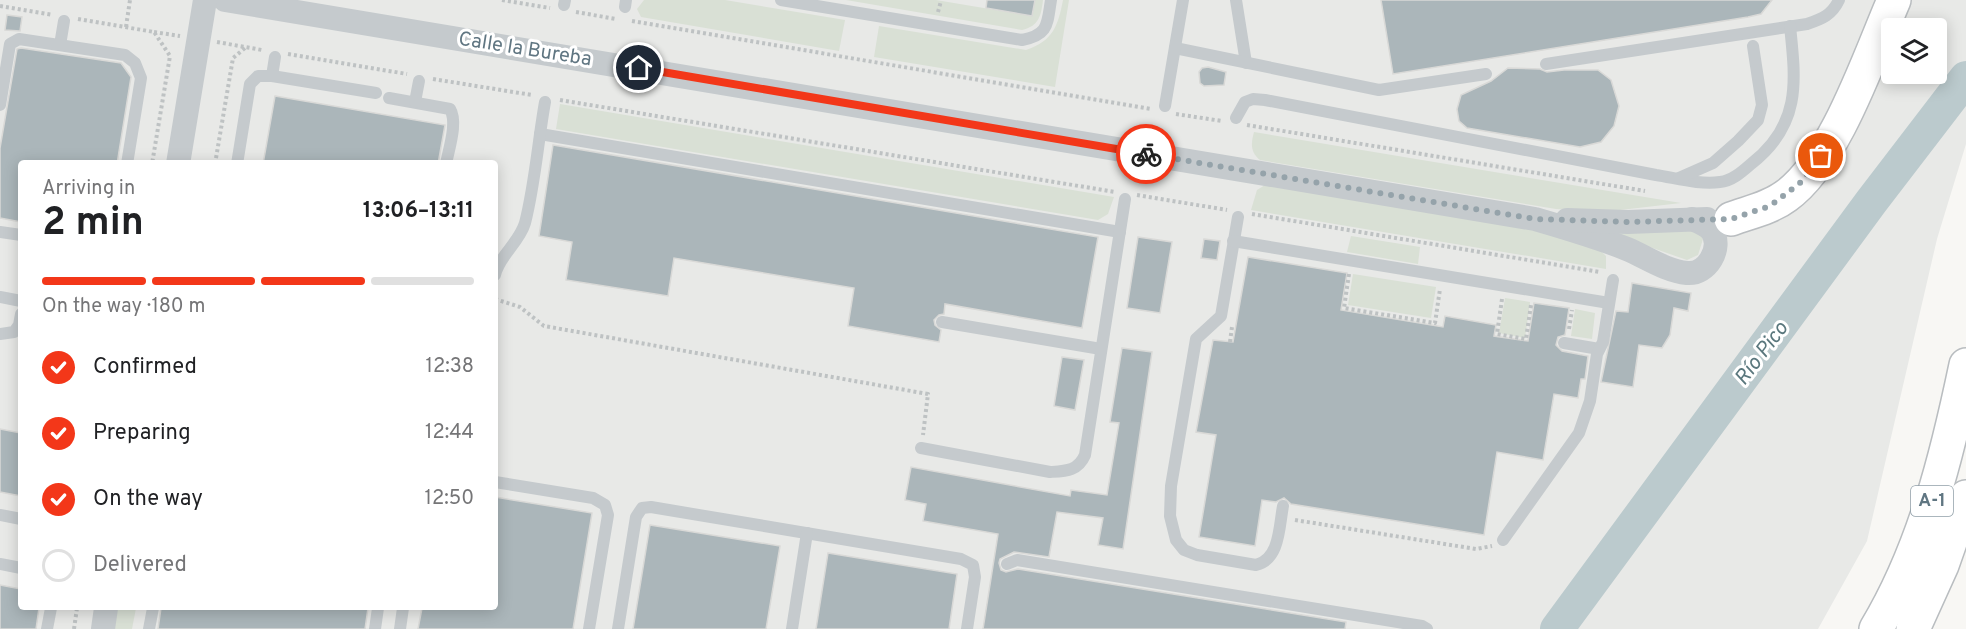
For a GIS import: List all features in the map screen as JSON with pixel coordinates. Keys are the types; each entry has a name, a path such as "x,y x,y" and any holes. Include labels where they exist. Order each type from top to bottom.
{"highway":[{"path":"1731,219 1770,206 1800,183 1831,142 1894,0"},
{"name":"A-1","path":"1876,629 1905,572 1938,485 1966,366"},
{"name":"A-1","path":"1912,629 1942,565 1966,497"}],"street":[{"path":"179,160 205,0"},
{"name":"Calle la Bureba","path":"225,0 1535,219 1580,232 1629,250 1668,268 1690,274 1705,266 1715,251 1715,239 1711,229 1692,219"},
{"name":"Calle la Bureba","path":"1535,219 1628,222 1731,219"},
{"path":"103,629 106,610"}],"lane":[{"path":"781,0 1022,40 1041,35 1047,26 1051,0"},
{"path":"1165,109 1183,0"},
{"path":"1236,0 1245,63"},
{"path":"1546,64 1790,26 1822,19 1834,10 1839,0"},
{"path":"60,45 64,21"},
{"path":"1236,121 1245,102 1253,99 1265,100 1678,178 1721,183 1738,175 1762,156 1787,123 1793,72 1790,26"},
{"path":"0,105 10,44 14,40 124,55 135,63 141,78 128,160"},
{"path":"1678,178 1713,163 1758,120 1762,105 1753,46"},
{"path":"1175,48 1378,90 1486,74"},
{"path":"272,76 276,57"},
{"path":"238,160 250,84 258,76 272,76 376,93"},
{"path":"415,102 425,80"},
{"path":"389,98 450,109 453,113 447,160"},
{"path":"498,265 511,249 525,225 545,99"},
{"path":"540,134 1120,231"},
{"path":"921,448 1050,472 1070,470 1081,464 1085,455 1125,199"},
{"path":"1242,214 1233,242 1221,316 1196,339 1171,486 1170,516 1176,540 1184,550 1197,555 1256,564 1266,562 1275,549 1282,512"},
{"path":"0,232 18,235"},
{"path":"1233,242 1609,303"},
{"path":"1503,540 1579,433 1590,401 1599,349 1603,342 1609,303 1608,276"},
{"path":"0,297 18,300"},
{"path":"942,322 1101,349"},
{"path":"0,334 14,332 18,326"},
{"path":"1564,343 1599,349"},
{"path":"498,482 593,498 605,505 608,515 589,629"},
{"path":"618,629 636,517 642,508 961,559 973,565 975,577 967,629"},
{"path":"0,515 18,518"},
{"path":"792,629 807,533"},
{"path":"1012,562 1422,626 1427,629"},
{"path":"0,564 18,567"},
{"path":"47,629 51,610"},
{"path":"149,629 153,610"},
{"path":"375,629 378,610"},
{"path":"400,629 403,610"}],"path":[{"path":"126,27 130,0"},
{"path":"502,0 564,6 1153,110"},
{"path":"216,160 233,58 246,47"},
{"path":"425,80 1608,276"},
{"path":"1165,109 1224,121"},
{"path":"1236,121 1649,191"},
{"path":"1350,270 1344,308 1435,323 1440,285"},
{"path":"1503,295 1497,334 1526,339 1532,299"},
{"path":"498,300 520,307 544,326 928,394 921,448"},
{"path":"1282,512 1476,549 1491,547 1503,540"},
{"path":"74,629 77,610"}],"shaded area":[{"path":"0,0 1966,0 1966,144 1937,239 1867,541 1818,629 0,629"},
{"path":"644,0 725,0 845,20 839,51 641,17 637,9"},
{"path":"846,0 936,0 1032,16 1035,0 1043,0 1036,23 1022,30"},
{"path":"1063,0 1069,0 1055,87 874,57 879,26 1026,50 1042,42 1053,31"},
{"path":"560,104 1114,197 1108,214 1098,220 556,129"},
{"path":"1254,132 1681,203 1603,212 1556,209 1260,160 1254,154 1252,147"},
{"path":"1265,185 1534,227 1600,250 1606,256 1606,269 1251,210 1257,190"},
{"path":"1687,229 1700,235 1703,239 1698,255 1687,260 1601,230"},
{"path":"1351,236 1420,247 1418,264 1347,252"},
{"path":"1353,274 1436,287 1431,318 1348,305"},
{"path":"1505,298 1530,302 1525,338 1499,333"},
{"path":"1575,309 1595,313 1592,339 1571,336"},
{"path":"117,610 136,610 132,629 113,629"}],"building":[{"path":"987,0 1035,0 1032,16 986,8"},
{"path":"1381,0 1772,0 1761,14 1748,17 1393,74"},
{"path":"7,15 22,17 20,31 5,30"},
{"path":"17,49 121,63 131,77 118,160 18,160 18,221 0,218 0,148"},
{"path":"1208,67 1226,72 1224,85 1204,86 1200,83 1199,72 1202,68"},
{"path":"1508,68 1540,69 1547,72 1598,70 1611,80 1619,106 1614,126 1601,142 1580,147 1467,128 1459,121 1457,109 1461,95 1491,81"},
{"path":"275,96 445,125 439,160 264,160"},
{"path":"553,145 1098,237 1082,328 945,304 944,314 934,320 935,325 941,330 939,342 848,326 854,288 674,258 668,296 566,280 572,242 539,236"},
{"path":"1138,237 1172,242 1160,313 1127,308"},
{"path":"1204,239 1220,241 1217,260 1201,258"},
{"path":"1248,257 1347,273 1341,310 1443,327 1445,316 1496,325 1494,336 1528,341 1534,303 1569,308 1565,335 1558,337 1556,345 1562,351 1588,356 1585,379 1581,379 1578,398 1554,394 1543,460 1497,452 1484,535 1291,504 1284,498 1276,502 1262,500 1255,546 1199,537 1216,435 1196,432 1213,340 1233,342"},
{"path":"1632,283 1691,293 1688,311 1674,308 1670,335 1662,348 1639,345 1633,387 1601,382 1616,311 1628,312"},
{"path":"1122,348 1152,352 1123,549 1098,545 1103,518 1057,512 1049,557 1014,552 1000,559 1001,570 1006,572 1018,569 1346,622 1345,629 983,629 998,534 923,521 926,504 905,500 911,467 1070,496 1071,490 1107,495 1119,423 1110,422"},
{"path":"1062,357 1084,360 1075,410 1054,406"},
{"path":"0,429 18,432 18,495 0,492"},
{"path":"498,497 592,513 573,629 418,629 422,610 498,610"},
{"path":"650,525 780,546 766,629 633,629"},
{"path":"828,553 957,574 949,629 816,629"},
{"path":"0,585 18,588 18,610 39,610 36,629 0,629"},
{"path":"161,610 368,610 365,629 158,629"}],"waterway":[{"name":"Río Pico","path":"1557,629 1871,202 1966,78"}],"way so far":[{"path":"1146,154 1535,219 1628,222 1731,219 1770,206 1800,183 1821,156"}],"route":[{"path":"639,68 1146,154"}]}
